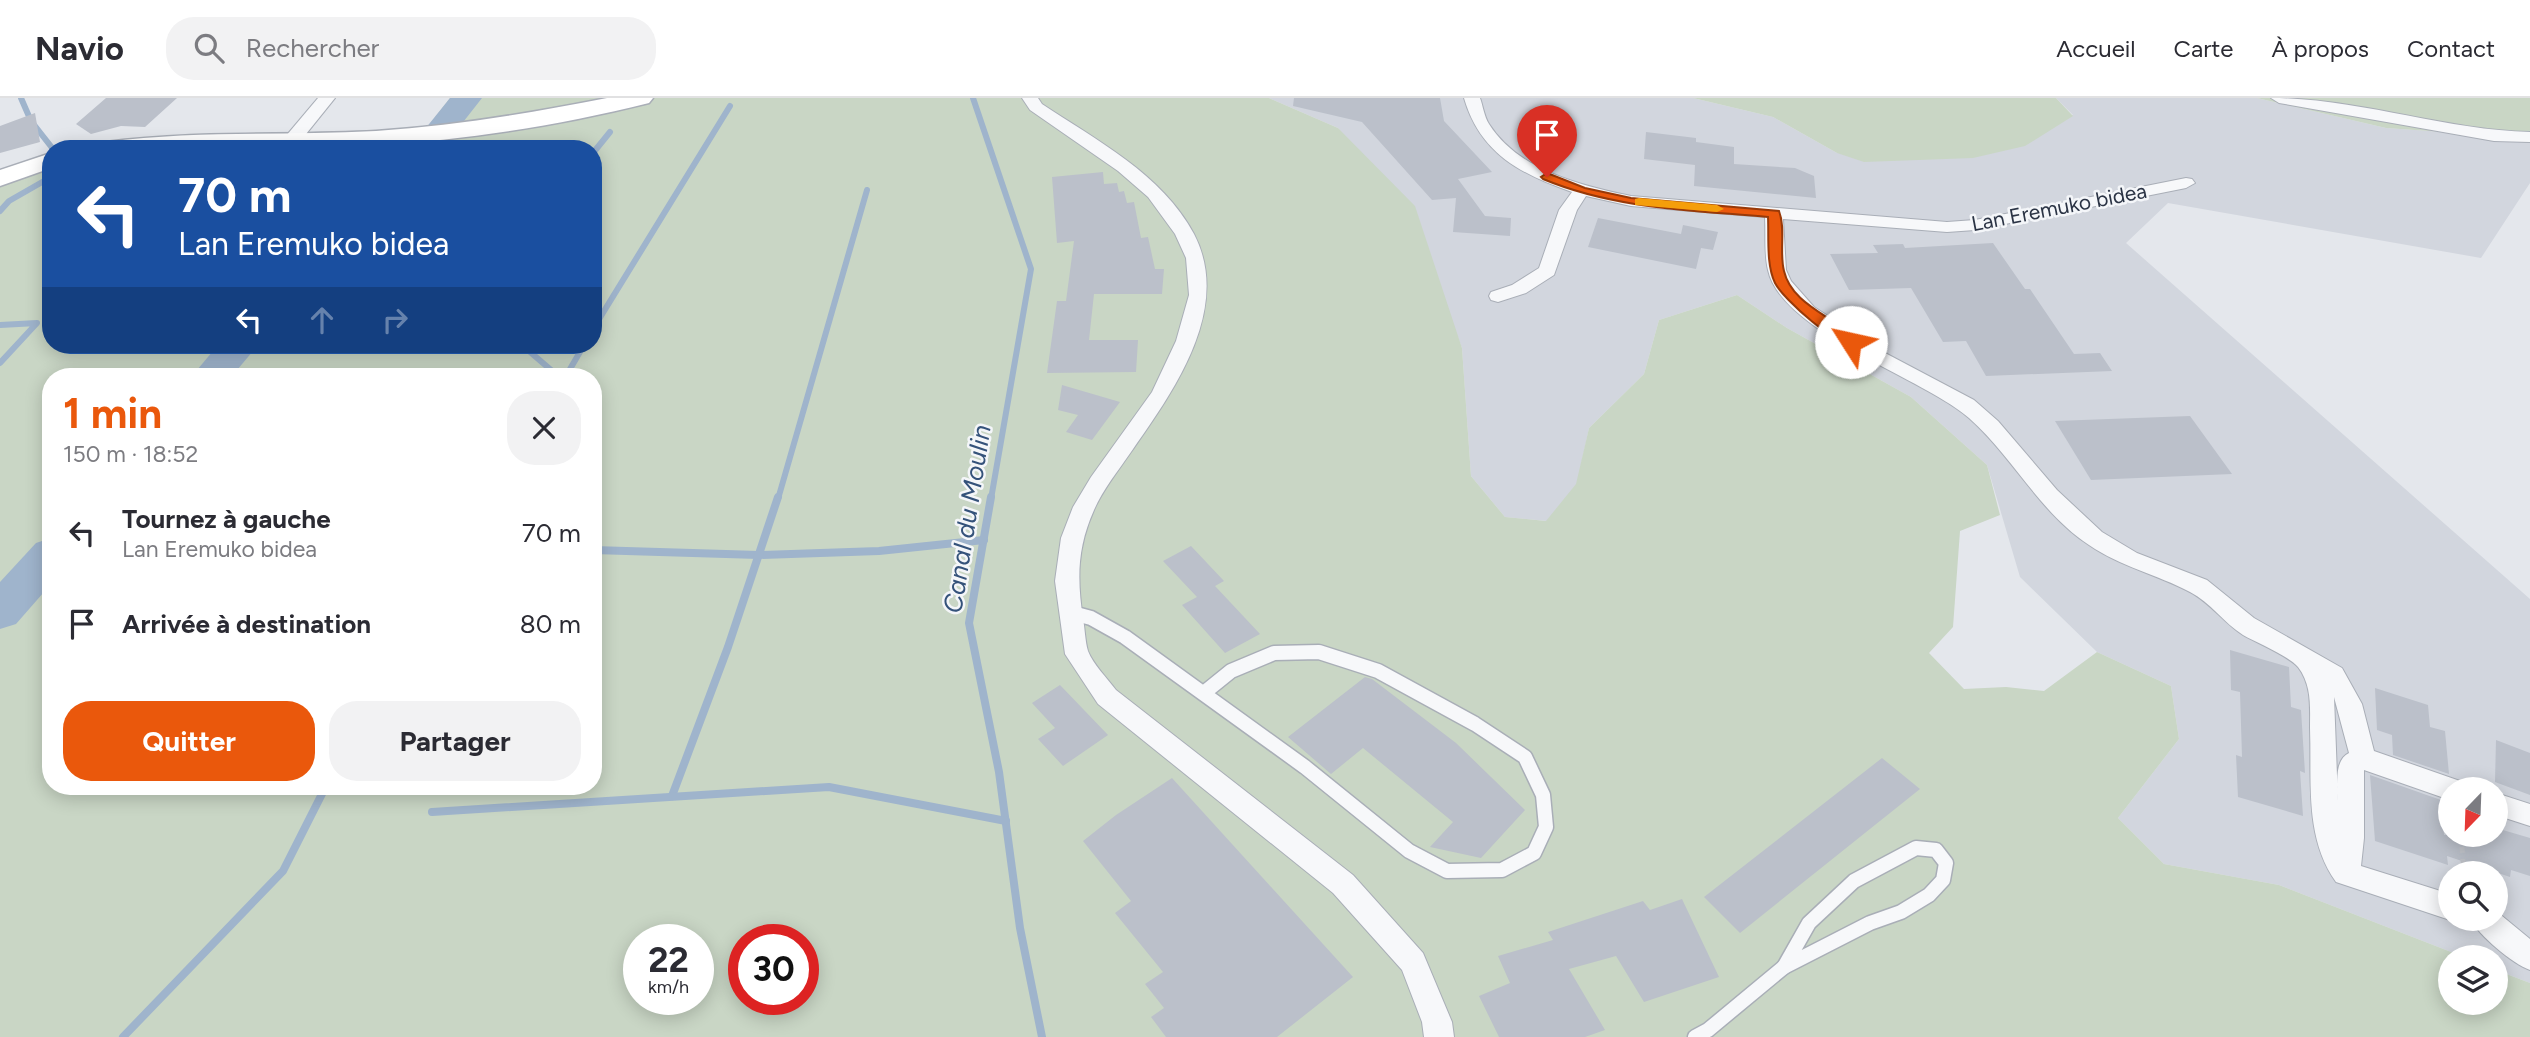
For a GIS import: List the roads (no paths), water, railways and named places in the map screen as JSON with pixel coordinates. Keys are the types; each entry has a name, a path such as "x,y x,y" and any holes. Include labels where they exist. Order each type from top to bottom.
{"street":[{"path":"292,140 327,98"},
{"path":"292,140 459,129 569,113 641,98"},
{"path":"1030,98 1036,107 1124,167 1154,193 1184,233 1195,258 1198,295 1190,324 1166,385 1084,507 1072,538 1066,581 1077,654 1107,697 1343,884 1413,962 1437,1021 1439,1037"},
{"name":"Lan Eremuko bidea","path":"1472,98 1482,125 1503,150 1532,170 1581,191 1631,201 1910,225 1975,225 2186,183"},
{"path":"2279,98 2494,136 2530,137"},
{"path":"0,178 42,163"},
{"path":"1498,296 1519,289 1547,271 1568,210 1581,191"},
{"path":"1774,214 1777,270 1782,283 1807,311 1880,359 1967,405 1991,426 2049,496 2094,538 2129,559 2199,586 2246,625 2333,675 2342,685 2353,713 2363,758"},
{"path":"2305,658 2322,692 2325,804 2329,843 2334,858 2346,873 2438,902"},
{"path":"2346,873 2351,838 2351,764 2363,758 2438,784"},
{"path":"2508,808 2530,816"},
{"path":"2499,931 2530,957"}],"lane":[{"path":"1069,612 1091,618 1125,637 1148,656 1205,692 1305,767 1409,851 1447,871 1502,870 1534,853 1546,827 1543,795 1525,757 1475,724 1378,671 1319,652 1274,653 1231,671 1205,692"},
{"path":"1695,1037 1708,1030 1784,967 1870,923 1901,912 1929,895 1943,880 1946,863 1936,850 1916,848 1854,880 1809,923 1784,967"}],"waterway":[{"path":"21,98 31,121 46,140"},
{"path":"432,140 466,98"},
{"name":"Canal du Moulin","path":"973,98 1031,269 991,499"},
{"path":"602,314 730,106"},
{"path":"602,142 610,132"},
{"path":"0,211 9,201 42,182"},
{"path":"778,499 867,190"},
{"path":"0,325 37,323 0,363"},
{"path":"218,368 231,354"},
{"path":"532,354 549,368"},
{"path":"571,368 579,354"},
{"path":"759,555 778,497"},
{"name":"Canal du Moulin","path":"983,540 991,497"},
{"path":"759,555 879,551 983,540"},
{"name":"Canal du Moulin","path":"983,540 969,623 999,772 1006,821"},
{"path":"602,550 759,555"},
{"path":"672,796 728,647 759,555"},
{"path":"0,612 42,564"},
{"path":"432,812 829,787 1006,821"},
{"path":"123,1037 283,871 321,795"},
{"name":"Canal du Moulin","path":"1006,821 1020,928 1042,1037"}]}
